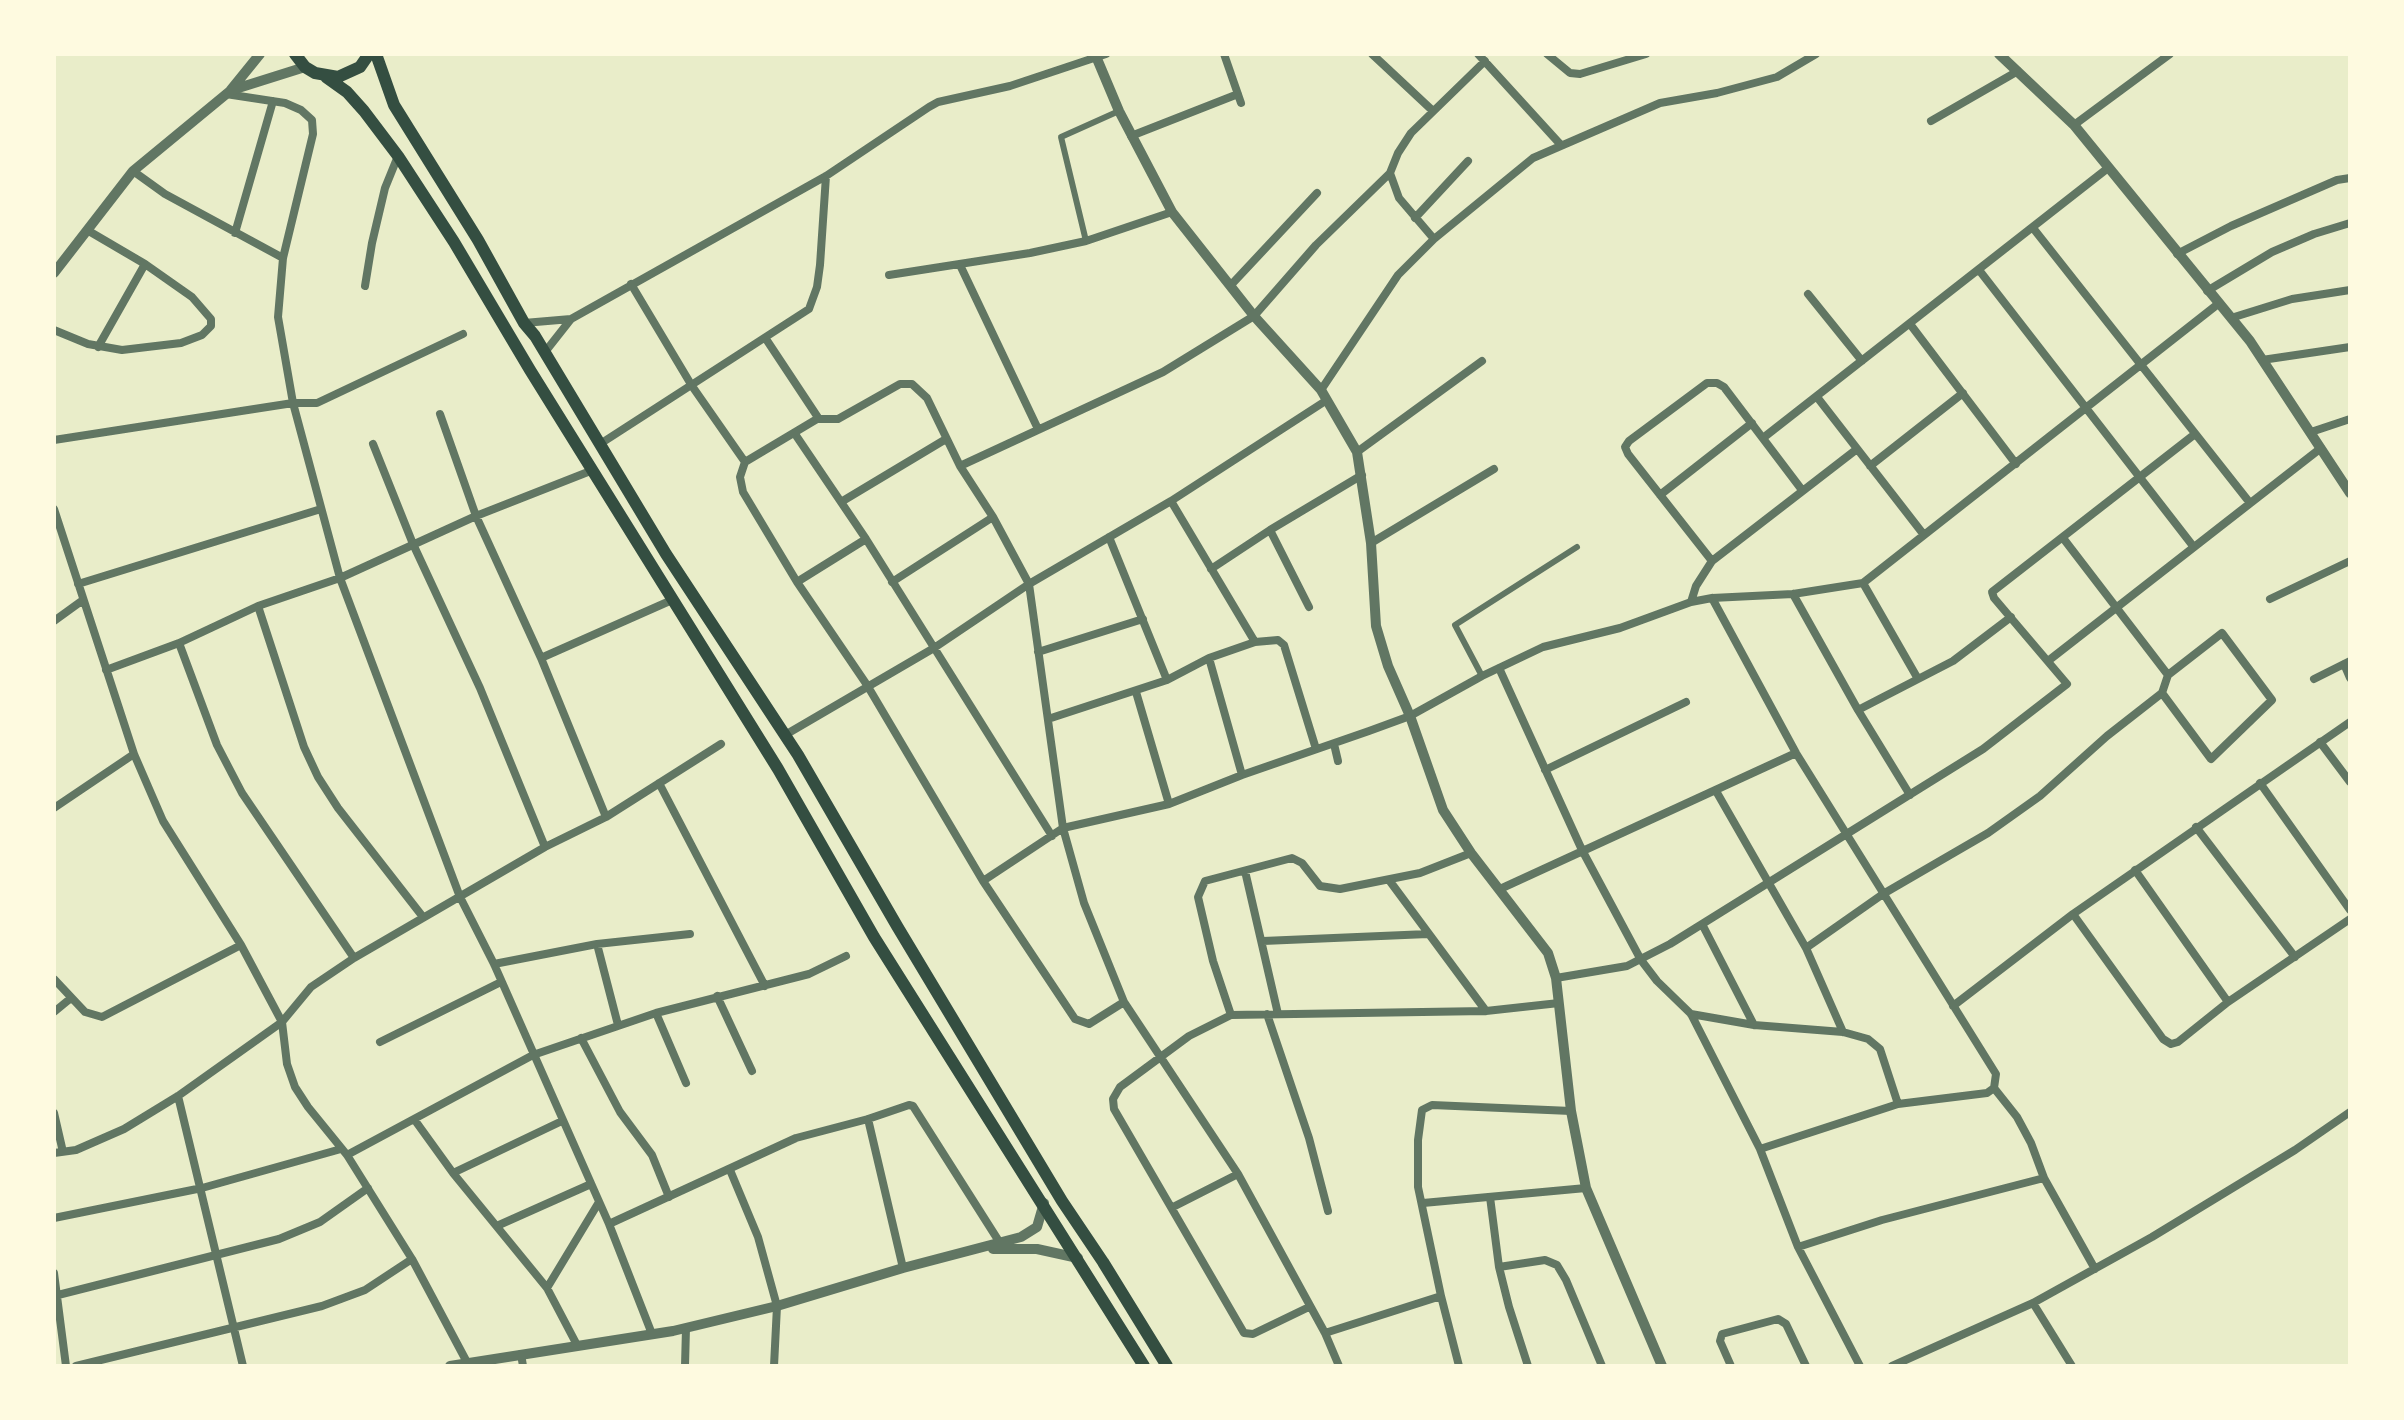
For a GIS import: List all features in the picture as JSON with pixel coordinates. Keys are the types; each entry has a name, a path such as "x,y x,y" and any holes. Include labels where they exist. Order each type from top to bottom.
{"main road":[{"path":"295,54 305,67 326,77 357,101 398,156 778,769 874,937 1144,1366"},
{"path":"326,77 350,73 360,67 369,54"},
{"path":"376,54 394,105 478,240 524,323 545,352 666,554 785,735 1062,1201 1167,1366"}],"street":[{"path":"55,270 133,171 228,92 260,54"},
{"path":"1131,136 1239,98 1224,54"},
{"path":"1372,54 1433,111"},
{"path":"1547,54 1570,73 1580,74 1644,54"},
{"path":"785,735 934,648 1029,584 1171,501 1324,395 1398,275 1434,239 1533,158 1660,103 1717,93 1777,77 1816,54"},
{"path":"1999,54 2074,125 2231,318 2350,493"},
{"path":"2074,125 2170,54"},
{"path":"545,352 571,319 826,176 938,102 1010,86 1099,55 1119,111 1172,212 1254,316 1324,395 1357,452 1371,543 1376,626 1388,666 1410,716 1443,810 1471,853 1548,953 1556,978 1571,1111 1586,1188 1662,1366"},
{"path":"960,466 1163,372 1254,316 1316,245 1390,173 1411,133 1481,57 1560,144"},
{"path":"228,92 305,67"},
{"path":"1931,121 2018,71"},
{"path":"228,92 301,110 313,125 283,258 278,317 293,403 340,578 460,897 494,964 609,1224 652,1334"},
{"path":"235,233 273,101"},
{"path":"1086,241 1061,137 1119,111"},
{"path":"365,286 385,188 398,156"},
{"path":"1415,218 1468,161"},
{"path":"1763,438 2108,168"},
{"path":"133,171 165,194 283,258"},
{"path":"1390,173 1399,198 1434,239"},
{"path":"600,444 802,315 814,299 820,265 826,176"},
{"path":"2177,254 2231,226 2337,180 2350,178"},
{"path":"1231,285 1317,193"},
{"path":"889,275 1086,241 1172,212"},
{"path":"2207,291 2272,252 2350,223"},
{"path":"2033,228 2250,503"},
{"path":"54,330 98,347 122,350 181,343 202,335 211,326 211,319 202,306 145,264 87,230"},
{"path":"98,347 145,264"},
{"path":"960,265 1038,429"},
{"path":"1979,270 2193,546"},
{"path":"631,284 692,386 745,462"},
{"path":"2231,318 2292,299 2350,290"},
{"path":"1808,294 1862,361"},
{"path":"983,881 1063,828 1169,804 1410,716 1543,647 1620,628 1691,602 1793,594 1863,583 2218,304"},
{"path":"524,323 571,319"},
{"path":"1910,324 2016,464"},
{"path":"54,440 293,403 317,403 463,334"},
{"path":"766,339 817,419"},
{"path":"2262,360 2350,347"},
{"path":"1357,452 1482,361"},
{"path":"1124,1002 1089,1024 1075,1019 983,881 867,685 797,582 741,488 740,477 745,462 817,419 838,419 895,385 909,383 927,398 960,466 993,517 1029,584 1063,828 1084,903 1124,1002 1238,1174 1325,1333 1339,1366"},
{"path":"1712,561 1628,454 1625,447 1629,441 1707,383 1724,387 1802,490"},
{"path":"1870,466 1963,393"},
{"path":"1817,397 1924,535"},
{"path":"440,414 476,516 541,658 606,817"},
{"path":"2311,432 2350,419"},
{"path":"1660,495 1752,423"},
{"path":"795,434 866,539 1052,836"},
{"path":"1556,978 1605,972 1641,960 1983,749 2067,684 1992,592 2195,434"},
{"path":"841,502 946,439"},
{"path":"373,444 413,544 480,688 545,847"},
{"path":"2048,661 2321,448"},
{"path":"1691,602 1696,586 1712,561 1857,449"},
{"path":"1371,543 1494,469"},
{"path":"106,670 179,643 258,606 340,578 476,516 593,470"},
{"path":"1211,569 1362,475"},
{"path":"1171,501 1255,642"},
{"path":"54,509 134,754 163,821 241,945 282,1022 287,1064 295,1087 368,1188 412,1259 469,1364"},
{"path":"78,584 321,509"},
{"path":"892,582 993,517"},
{"path":"1270,530 1309,607"},
{"path":"1109,537 1167,680"},
{"path":"2063,538 2168,675"},
{"path":"797,582 866,539"},
{"path":"54,551 65,544"},
{"path":"1482,676 1455,625 1577,547"},
{"path":"2270,599 2350,561"},
{"path":"1863,583 1918,679"},
{"path":"1793,594 1910,795"},
{"path":"1712,598 1796,753 1996,1074 1994,1088 1987,1093 1898,1104 1760,1149"},
{"path":"54,621 83,600"},
{"path":"541,658 672,600"},
{"path":"258,606 304,747 318,777 338,808 423,917"},
{"path":"1858,710 1953,661 2011,617"},
{"path":"1038,652 1143,619"},
{"path":"1806,948 1883,894 1988,833 2040,796 2107,736 2162,693 2168,675 2222,633 2272,700 2211,759 2162,693"},
{"path":"1048,719 1136,692 1209,658 1255,642 1278,640 1284,645 1316,749"},
{"path":"179,643 217,745 242,793 354,958"},
{"path":"1209,658 1242,775"},
{"path":"2314,679 2347,662 2350,678"},
{"path":"1499,668 1582,850 1641,960 1657,981 1691,1014 1760,1149 1798,1247 1860,1366"},
{"path":"1136,692 1169,804"},
{"path":"1545,770 1686,702"},
{"path":"1953,1006 2073,914 2350,722"},
{"path":"2320,742 2350,782"},
{"path":"54,1113 58,1152 102,1141 178,1096 282,1022 311,987 354,958 545,847 606,817 721,744"},
{"path":"1334,744 1338,761"},
{"path":"1500,889 1796,753"},
{"path":"54,808 134,754"},
{"path":"659,783 765,986"},
{"path":"2260,783 2350,910"},
{"path":"1716,791 1806,948 1843,1032"},
{"path":"2196,827 2295,957"},
{"path":"1231,1015 1213,961 1198,892 1205,881 1292,858 1302,863 1318,885 1328,889 1420,873 1471,853"},
{"path":"2135,870 2228,1002"},
{"path":"1245,871 1278,1014"},
{"path":"1389,880 1486,1011"},
{"path":"2073,914 2168,1042 2178,1042 2228,1002 2350,919"},
{"path":"1702,924 1754,1025"},
{"path":"494,964 597,944 690,934"},
{"path":"1263,941 1428,934"},
{"path":"597,944 618,1025"},
{"path":"54,979 85,1012 102,1017 241,945"},
{"path":"54,1218 202,1188 344,1152 414,1119 533,1055 656,1013 809,974 846,956"},
{"path":"380,1042 501,982"},
{"path":"717,996 752,1071"},
{"path":"54,1012 71,998"},
{"path":"1309,1307 1253,1334 1245,1334 1113,1103 1120,1087 1189,1036 1231,1015 1486,1011 1559,1003"},
{"path":"656,1013 686,1083"},
{"path":"1267,1014 1309,1138 1328,1211"},
{"path":"1691,1014 1754,1025 1843,1032 1868,1039 1878,1047 1898,1104"},
{"path":"581,1038 620,1112 652,1155 669,1197"},
{"path":"1994,1088 2017,1117 2044,1178 2095,1269"},
{"path":"178,1096 243,1366"},
{"path":"609,1224 812,1132 868,1119 906,1105 913,1106 1000,1243"},
{"path":"1459,1366 1418,1187 1423,1107 1571,1111"},
{"path":"1892,1366 2033,1303 2095,1269 2282,1158 2350,1112"},
{"path":"414,1119 453,1173 499,1225 547,1288 577,1345"},
{"path":"868,1119 903,1268"},
{"path":"453,1173 562,1121"},
{"path":"730,1170 758,1237 777,1306 774,1366"},
{"path":"1173,1207 1238,1174"},
{"path":"1798,1247 1882,1220 2044,1178"},
{"path":"499,1225 591,1184"},
{"path":"58,1295 218,1255 299,1231 320,1222 368,1188"},
{"path":"1423,1203 1586,1188"},
{"path":"1490,1197 1499,1267 1528,1366"},
{"path":"547,1288 599,1202"},
{"path":"450,1366 686,1328 777,1306 1021,1237 1037,1227 1044,1203"},
{"path":"983,1249 1037,1249 1078,1258"},
{"path":"76,1366 344,1298 365,1290 412,1259"},
{"path":"1499,1267 1545,1260 1557,1265 1602,1366"},
{"path":"54,1273 66,1366"},
{"path":"1325,1333 1441,1296"},
{"path":"2033,1303 2072,1366"},
{"path":"1731,1366 1720,1341 1721,1336 1778,1319 1786,1324 1806,1366"},
{"path":"685,1366 686,1328"},
{"path":"521,1354 523,1366"}]}
